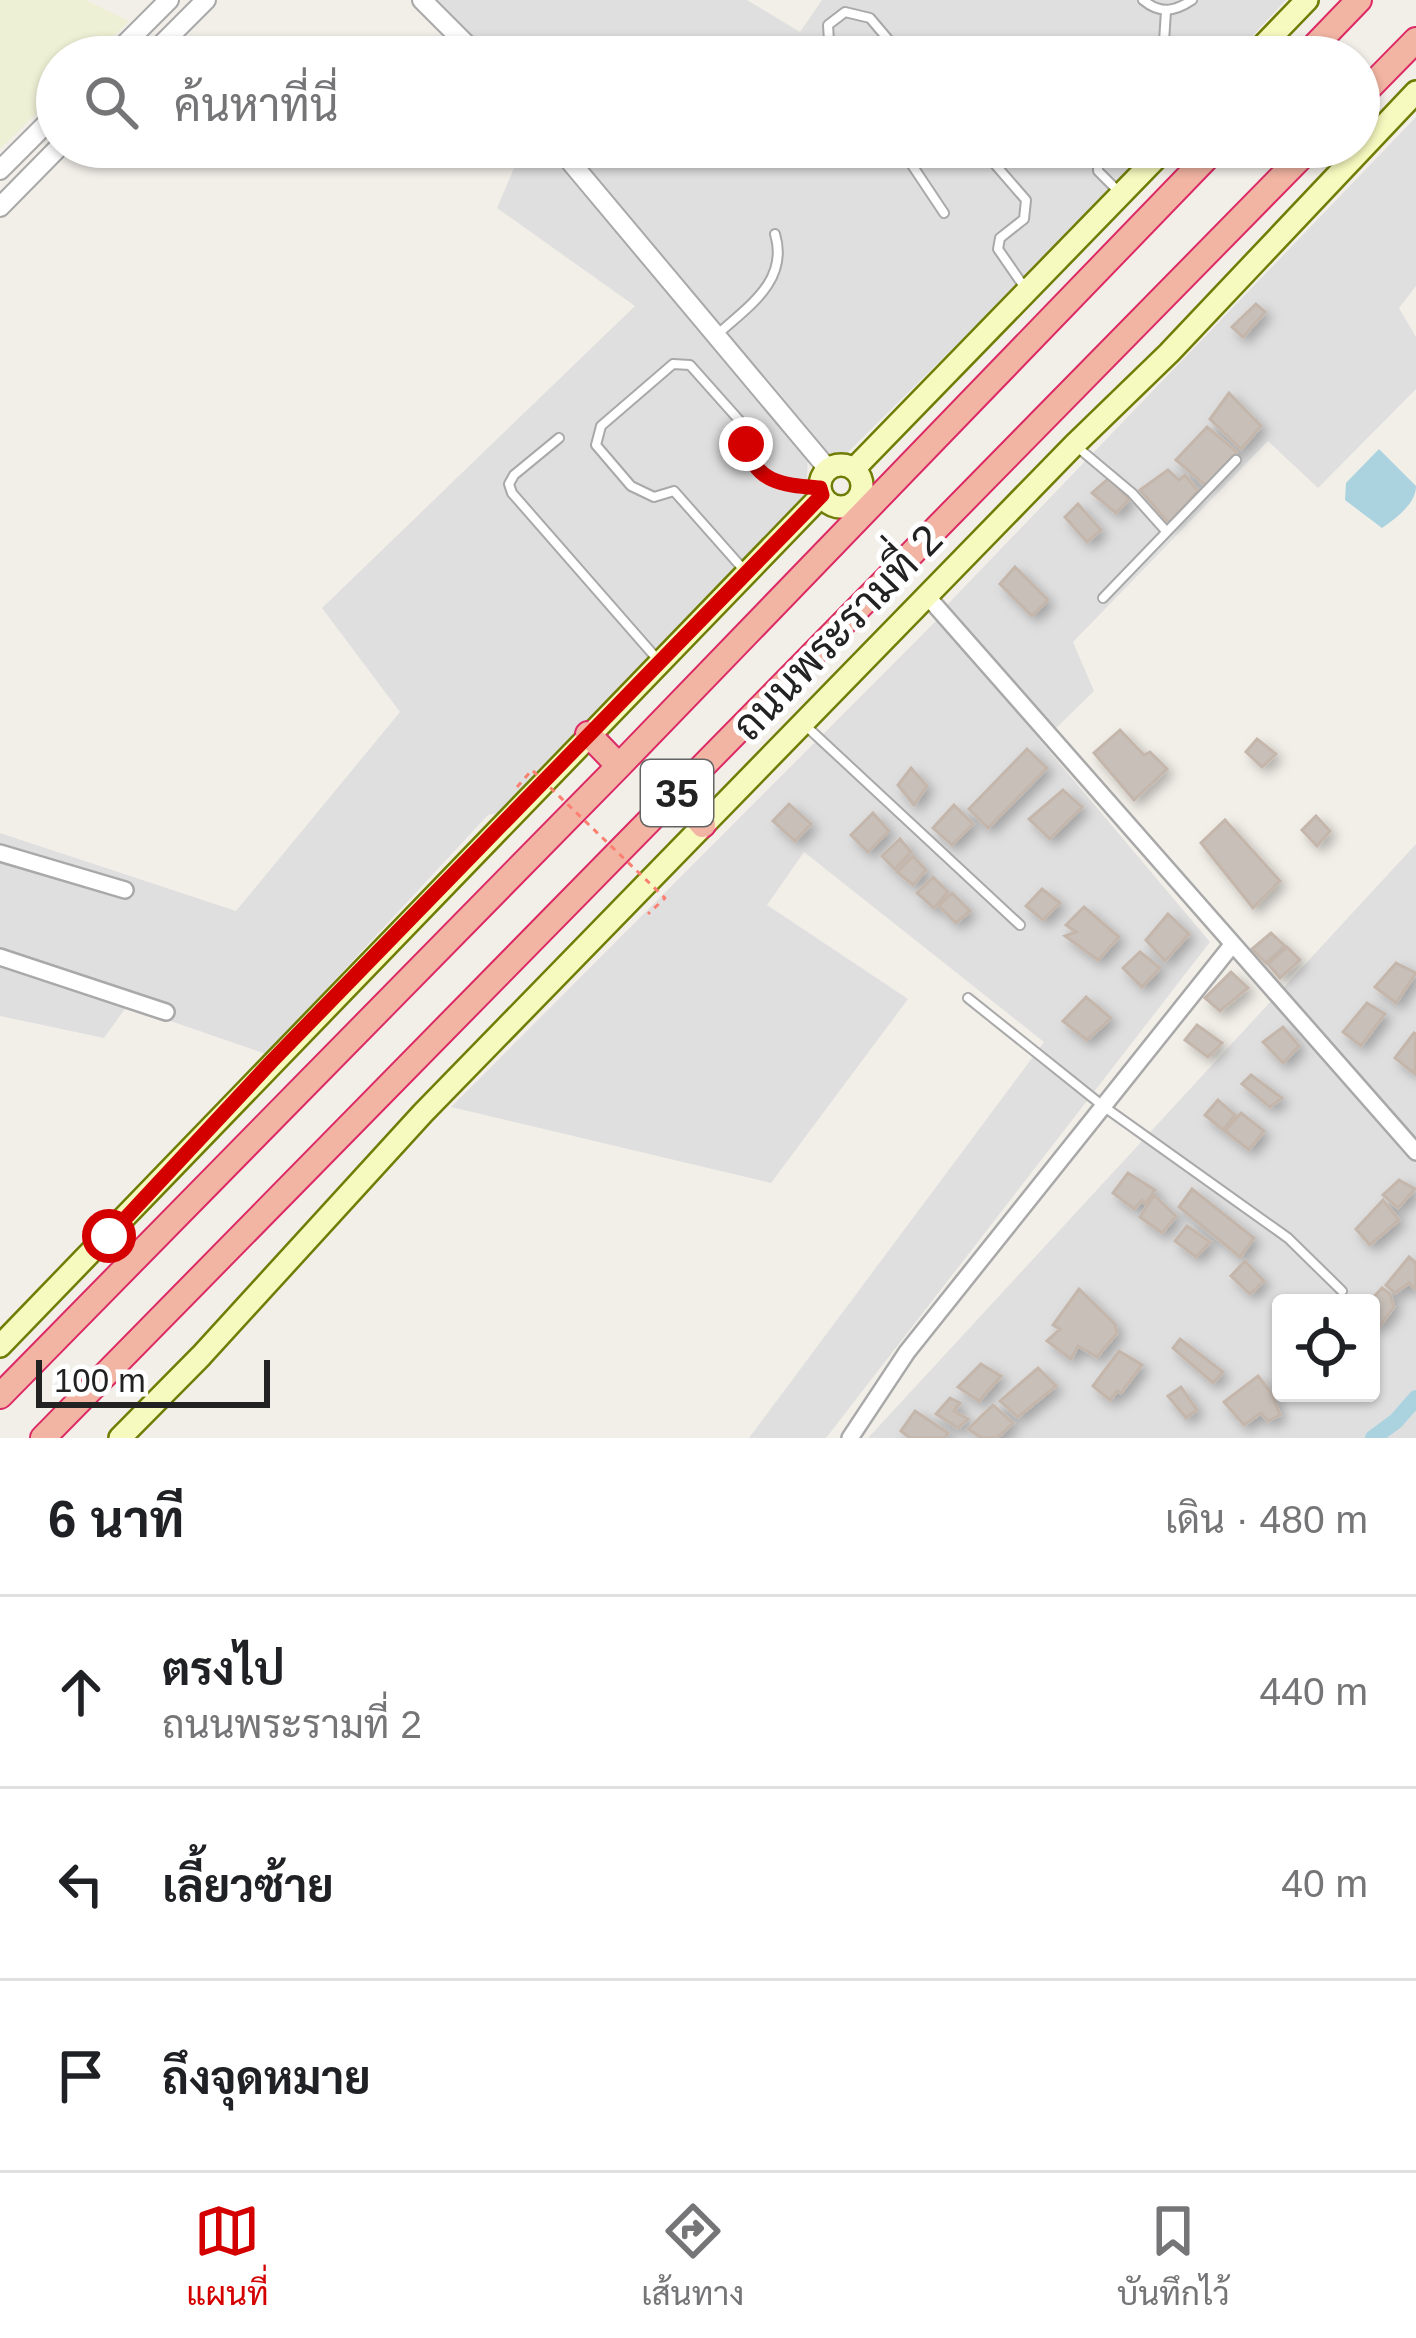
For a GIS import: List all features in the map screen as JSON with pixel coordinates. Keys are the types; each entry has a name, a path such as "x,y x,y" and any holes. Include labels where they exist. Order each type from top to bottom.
{"highway":[{"path":"1324,36 1359,0"},
{"path":"1380,77 1416,40"},
{"name":"ถนนพระรามที่ 2","path":"0,1396 619,766 862,490 1195,168"},
{"name":"ถนนพระรามที่ 2","path":"43,1438 1290,168"},
{"path":"588,734 619,766"},
{"path":"676,794 704,825"}],"main road":[{"path":"1272,36 1307,0"},
{"name":"ถนนพระรามที่ 2","path":"1380,130 1416,92"},
{"name":"ถนนพระรามที่ 2","path":"862,490 1026,289 1146,168"},
{"name":"ถนนพระรามที่ 2","path":"120,1438 423,1113 1169,353 1344,168"},
{"path":"841,465 862,490 852,504 838,507 823,484 841,465"},
{"name":"35","path":"0,1346 745,571 823,484"}],"street":[{"path":"133,36 169,0"},
{"path":"170,36 206,0"},
{"path":"422,0 458,36"},
{"path":"0,170 36,133"},
{"path":"0,207 38,168"},
{"path":"576,168 718,334 823,484"},
{"path":"927,596 1416,1152"},
{"path":"0,853 125,890"},
{"path":"850,1438 907,1352 1232,945"},
{"path":"0,958 166,1012"}],"lane":[{"path":"1143,0 1155,9 1175,11 1192,0"},
{"path":"1164,36 1166,10"},
{"path":"829,36 828,25 845,12 870,18 885,36"},
{"path":"914,168 944,213"},
{"path":"998,168 1026,200 1024,219 1000,238 998,249 1026,289"},
{"path":"1098,168 1121,194"},
{"path":"718,334 766,291 780,249 775,234"},
{"path":"745,571 674,491 654,497 631,486 596,445 601,426 673,364 690,365 747,429 746,444 754,466 774,484 823,484"},
{"path":"559,439 514,475 509,484 512,493 659,661"},
{"path":"1074,445 1132,493 1166,531"},
{"path":"1103,598 1236,460"},
{"path":"802,723 1020,925"},
{"path":"968,998 1103,1106 1288,1238 1342,1291"}],"path":[{"path":"517,787 532,770 665,898 648,914"}],"shaded area":[{"path":"434,0 747,0 800,32 822,0 1286,0 1253,36 466,36"},
{"path":"1416,117 1416,286 1399,308 1416,337 1416,389 1318,488 1268,441 1073,642 1094,691 1051,733 947,605 1367,168 1380,168 1380,154"},
{"path":"514,168 561,168 808,457 806,494 499,813 488,815 266,1054 127,1006 104,1038 0,1016 0,833 236,911 400,712 322,608 635,306 497,208"},
{"path":"581,168 1128,168 1053,249 834,466"},
{"path":"938,619 1210,942 826,1438 749,1438 1044,1042 804,852 767,905 908,999 771,1183 451,1107"},
{"path":"1416,844 1416,1438 868,1438"}],"green space":[{"path":"0,0 86,0 129,21 114,36 36,36 36,114 0,149"}],"water":[{"path":"1379,449 1416,486 1409,505 1382,528 1345,500 1346,483"}],"building":[{"path":"1256,304 1265,312 1243,337 1232,327"},
{"path":"1229,393 1261,426 1241,449 1210,419"},
{"path":"1207,427 1237,452 1206,486 1176,460"},
{"path":"1168,470 1179,480 1185,475 1198,491 1169,523 1140,490"},
{"path":"1109,478 1129,499 1116,513 1092,493"},
{"path":"1078,504 1101,530 1087,542 1065,517"},
{"path":"1015,567 1048,600 1032,616 1000,584"},
{"path":"1120,730 1144,755 1150,752 1167,769 1134,800 1094,753"},
{"path":"1257,739 1276,754 1262,767 1246,752"},
{"path":"1027,749 1047,768 988,828 969,809"},
{"path":"911,768 927,786 914,805 898,785"},
{"path":"1063,790 1082,807 1050,839 1029,819"},
{"path":"789,804 811,824 795,841 773,821"},
{"path":"954,805 973,824 952,845 933,828"},
{"path":"873,813 889,831 868,852 851,835"},
{"path":"1316,816 1330,831 1317,846 1302,830"},
{"path":"1225,820 1280,881 1253,908 1201,843"},
{"path":"900,839 911,852 895,869 882,856"},
{"path":"913,856 926,870 913,885 897,872"},
{"path":"933,877 948,892 934,908 917,893"},
{"path":"1042,889 1060,903 1043,920 1026,906"},
{"path":"952,893 970,911 956,923 939,906"},
{"path":"1084,907 1119,937 1098,960 1065,936 1076,932 1066,925"},
{"path":"1168,914 1189,934 1165,961 1146,940"},
{"path":"1271,933 1285,946 1266,963 1252,949"},
{"path":"1287,947 1300,960 1280,978 1268,964"},
{"path":"1140,952 1160,968 1142,987 1123,968"},
{"path":"1396,963 1416,973 1396,1003 1375,987"},
{"path":"1231,972 1248,988 1220,1011 1205,998"},
{"path":"1086,997 1111,1018 1087,1040 1063,1021"},
{"path":"1367,1003 1385,1014 1361,1046 1343,1032"},
{"path":"1197,1025 1222,1043 1208,1057 1185,1040"},
{"path":"1283,1027 1299,1046 1283,1063 1263,1042"},
{"path":"1416,1034 1415,1074 1395,1058"},
{"path":"1251,1075 1282,1098 1270,1107 1242,1084"},
{"path":"1218,1100 1235,1115 1223,1130 1205,1115"},
{"path":"1241,1113 1264,1131 1249,1150 1225,1131"},
{"path":"1128,1173 1155,1190 1145,1204 1142,1200 1134,1209 1113,1193"},
{"path":"1399,1180 1415,1189 1398,1208 1383,1195"},
{"path":"1192,1189 1254,1238 1240,1257 1179,1207"},
{"path":"1154,1195 1176,1216 1162,1233 1140,1217"},
{"path":"1383,1200 1399,1220 1370,1245 1356,1229"},
{"path":"1187,1226 1210,1242 1196,1257 1175,1241"},
{"path":"1409,1257 1416,1263 1416,1290 1409,1283 1395,1293 1386,1285"},
{"path":"1245,1261 1264,1281 1250,1294 1231,1276"},
{"path":"1382,1288 1394,1307 1380,1326 1380,1294"},
{"path":"1079,1289 1115,1324 1117,1333 1097,1357 1078,1346 1071,1359 1047,1341 1060,1329 1053,1325"},
{"path":"1180,1339 1223,1372 1213,1383 1173,1348"},
{"path":"1119,1351 1142,1365 1110,1400 1093,1386"},
{"path":"981,1364 1001,1376 979,1401 958,1387"},
{"path":"1038,1368 1056,1386 1018,1417 1000,1401"},
{"path":"1258,1376 1280,1415 1268,1421 1261,1413 1244,1425 1224,1402"},
{"path":"1181,1387 1197,1410 1186,1418 1168,1396"},
{"path":"950,1398 960,1403 954,1411 968,1419 958,1428 936,1414"},
{"path":"993,1405 1013,1423 997,1438 982,1438 968,1429"},
{"path":"915,1411 948,1433 945,1438 910,1438 901,1431"}],"waterway":[{"path":"1373,1438 1416,1398"}],"route":[{"path":"109,1236 272,1061 822,495 820,488 774,484 754,466 746,444"}]}
